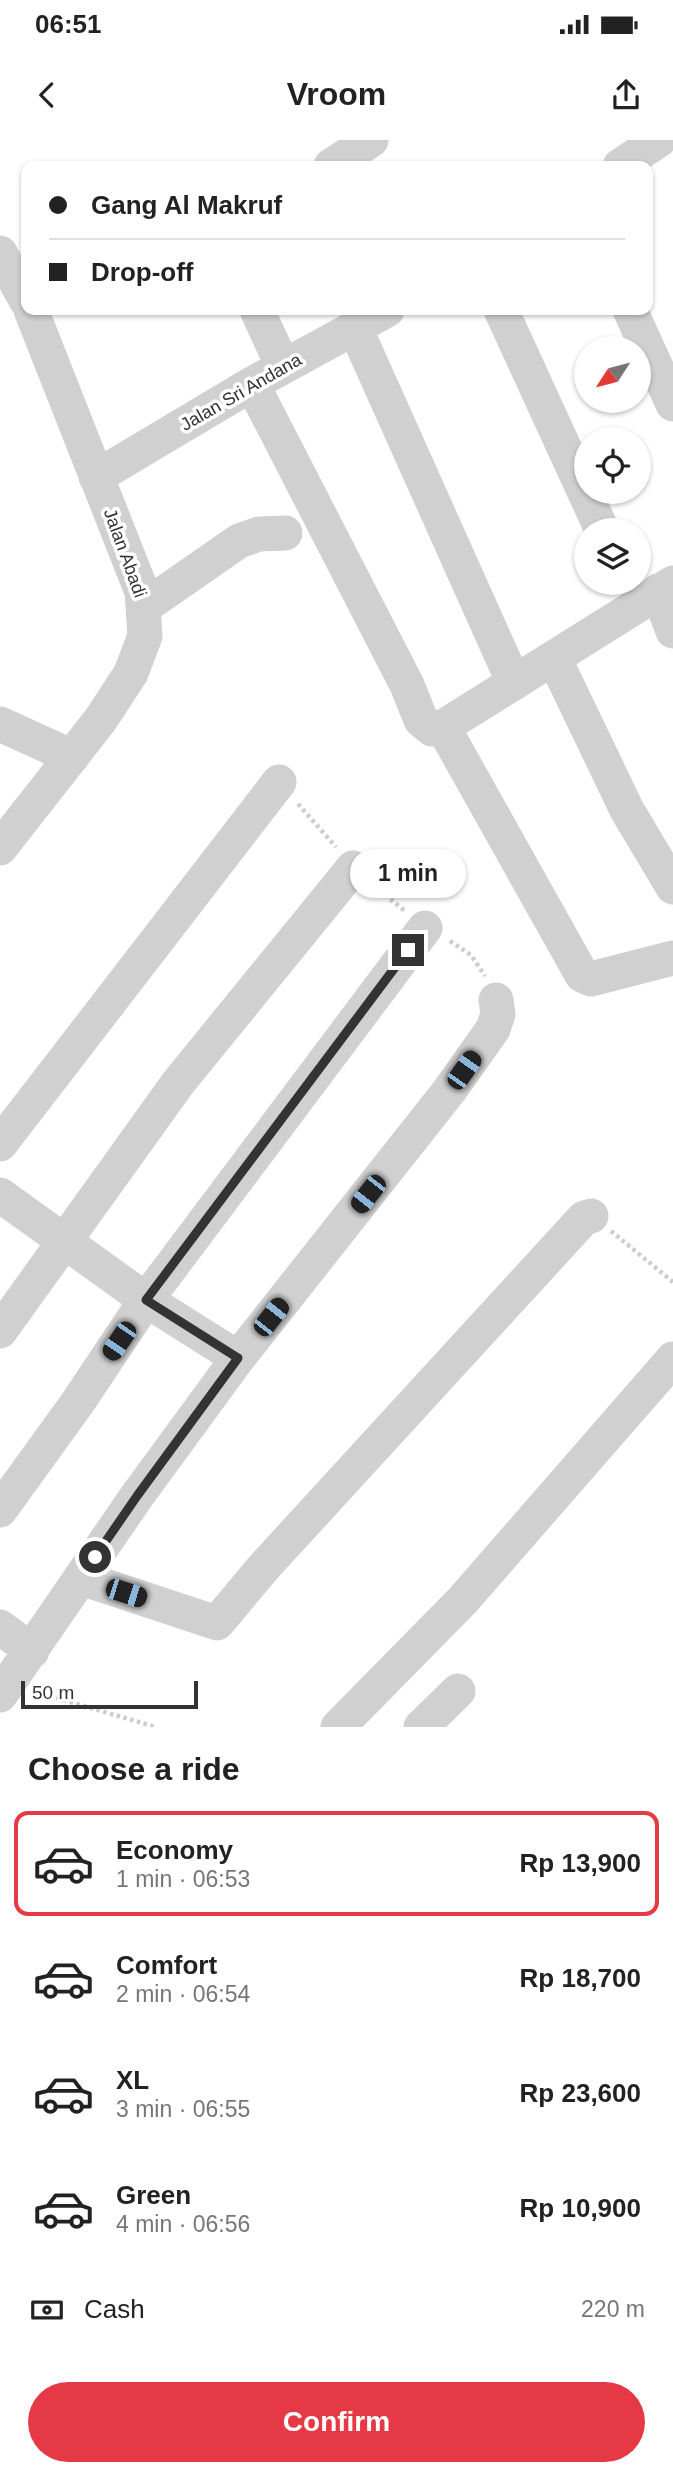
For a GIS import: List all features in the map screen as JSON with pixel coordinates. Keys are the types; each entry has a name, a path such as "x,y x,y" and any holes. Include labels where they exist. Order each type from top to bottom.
{"street":[{"path":"339,161 371,140"},
{"path":"628,161 659,140"},
{"path":"665,140 673,157"},
{"path":"0,253 21,291"},
{"name":"Jalan Abadi","path":"0,848 101,719 131,673 145,636 142,592 33,315"},
{"path":"259,315 283,367"},
{"name":"Jalan Sri Andana","path":"96,477 251,384 378,315"},
{"path":"503,315 596,518"},
{"path":"632,315 673,404"},
{"path":"355,328 514,683"},
{"path":"251,384 407,685 421,719 432,729 443,727 555,658 642,595"},
{"path":"144,607 239,541 259,534 285,533"},
{"path":"650,595 673,631"},
{"path":"555,658 627,810 673,887"},
{"path":"0,724 72,757"},
{"path":"443,727 582,975 591,979 673,958"},
{"path":"0,1144 279,782"},
{"path":"0,1331 178,1083 354,868"},
{"path":"0,1510 78,1402 146,1300 425,928"},
{"path":"4,1689 137,1496 238,1358 449,1091 493,1028 498,1014 496,1000"},
{"path":"0,1195 146,1300 238,1358"},
{"path":"81,1578 217,1623 281,1548 584,1218 591,1216"},
{"path":"338,1727 463,1600 673,1359"},
{"path":"0,1627 32,1651"},
{"path":"421,1727 458,1691"}],"path":[{"path":"279,782 354,868 425,928 471,954 496,1000"},
{"path":"591,1216 673,1282"},
{"path":"4,1689 156,1727"}],"route":[{"path":"95,1557 238,1358 146,1300 408,950"}]}
